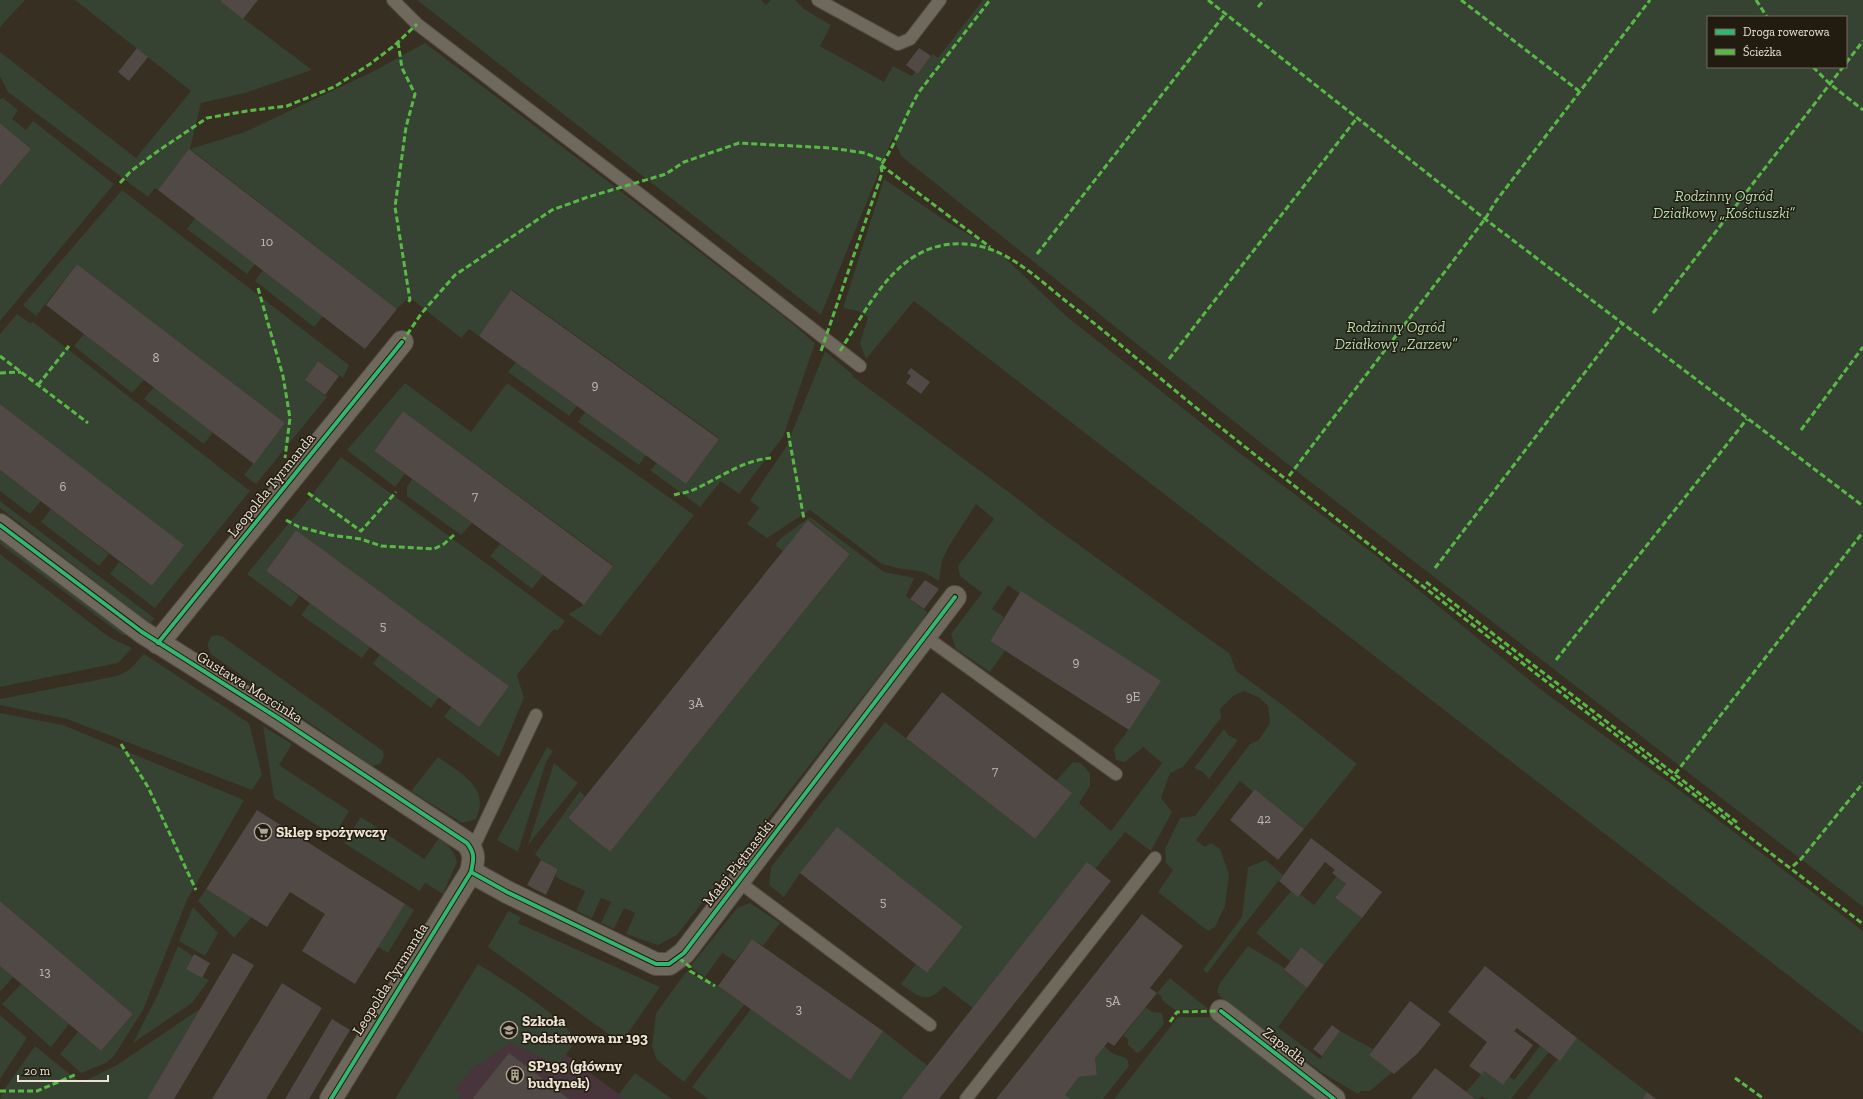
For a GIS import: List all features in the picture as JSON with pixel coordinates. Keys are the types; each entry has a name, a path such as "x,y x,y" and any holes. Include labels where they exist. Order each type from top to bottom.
{"street":[{"name":"Leopolda Tyrmanda","path":"158,643 402,342"},
{"name":"Gustawa Morcinka","path":"0,525 158,643 278,718 466,843 472,850"},
{"name":"Małej Piętnastki","path":"471,872 506,892 656,964 669,964 684,953 955,597"},
{"path":"471,872 474,858 472,850"},
{"name":"Leopolda Tyrmanda","path":"331,1099 471,872"},
{"name":"Zapadła","path":"1221,1011 1334,1099"}],"lane":[{"path":"393,0 417,24 628,185 860,366"},
{"path":"818,0 898,44 910,39 940,0"},
{"path":"926,637 1116,774"},
{"path":"472,850 536,715"},
{"path":"966,1099 1155,858"},
{"path":"739,882 930,1025"}],"shaded area":[{"name":"Szkoła Podstawowa nr 193","path":"503,1006 593,1075 626,1099 431,1099"}],"green space":[{"path":"0,0 25,0 0,27"},
{"path":"75,0 219,0 312,70 245,93 201,103 190,149 158,190 155,188 148,197 8,92 0,76 0,52 136,158 191,91"},
{"name":"Rodzinny Ogród Działkowy „Zarzew”","path":"417,0 761,0 766,5 771,0 795,0 804,9 831,25 820,46 884,82 893,66 912,76 915,72 918,74 933,54 938,58 983,0 1863,0 1863,907 1295,470 901,156 893,137 821,315"},
{"path":"425,43 782,315 815,343 783,437 739,494 721,481 700,507 650,470 657,463 686,484 719,438 512,290 479,336 469,329 461,338 409,297 397,309 190,149 245,132 376,70"},
{"path":"3,98 18,110 12,119 26,130 33,121 114,184 0,321 0,186 31,149 0,123 0,99"},
{"path":"884,179 946,221 1000,253 1066,316 1237,451 1374,554 1548,695 1670,783 1863,931 1863,1033 914,301 866,359 860,343 868,317 858,311 843,308"},
{"path":"122,190 349,365 343,378 318,361 305,380 327,397 256,484 244,475 285,423 77,264 36,316 23,305"},
{"path":"195,218 255,264 247,274 187,229"},
{"path":"263,270 323,316 314,327 255,281"},
{"path":"17,314 30,323 33,322 250,491 155,608 110,574 119,562 152,586 183,545 0,404 0,334"},
{"path":"84,334 144,380 132,393 74,346"},
{"path":"825,351 853,375 852,376 1047,522 1230,654 1236,671 1284,706 1357,764 1304,829 1255,789 1253,792 1240,781 1196,840 1205,847 1211,843 1220,849 1229,874 1225,906 1215,927 1208,931 1158,892 1173,870 1166,863 1165,849 1180,818 1195,816 1250,744 1259,740 1270,723 1268,706 1260,698 1244,691 1233,696 1220,709 1221,718 1183,767 1170,773 1161,798 1172,812 1151,851 1125,832 1095,869 973,1008 944,986 933,996 923,997 901,984 916,964 927,973 963,927 800,873 784,897 769,885 771,867 885,722 1035,839 1071,793 1056,781 1073,762 1081,763 1090,773 1090,786 1079,803 1111,831 1162,763 1143,747 1125,762 1116,760 1114,749 1131,726 1020,594 1008,585 992,609 1004,617 990,641 1005,651 990,672 956,649 951,634 982,593 960,576 958,566 994,519 976,504 949,546 942,560 939,581 924,572 882,564 810,510 767,538 747,524 759,508 750,500 786,447"},
{"path":"516,362 577,406 569,416 508,372"},
{"path":"405,383 471,432 507,383 694,515 600,636 568,614 584,605 613,565 403,411 374,451 405,474 395,487 347,450"},
{"path":"154,387 213,432 204,444 144,399"},
{"path":"585,412 646,455 639,465 578,422"},
{"path":"341,457 565,621 557,631 554,629 517,675 524,698 499,757 444,717 451,707 509,686 296,530 266,571 299,596 291,607 247,574"},
{"path":"0,470 41,501 30,514 0,491"},
{"path":"412,479 472,523 461,535 407,496 407,487"},
{"path":"0,501 154,618 150,624 0,508"},
{"path":"51,509 109,554 99,566 41,522"},
{"path":"810,517 884,572 914,578 906,596 927,612 922,621 677,935 658,945 626,934 635,913 624,908 614,929 601,923 611,902 601,898 592,918 576,911 585,891 555,877 558,869 541,860 535,854 580,791 585,796 568,818 610,852 850,554 809,520 783,551 775,545 781,538"},
{"path":"0,537 129,635 122,635 0,544"},
{"path":"500,544 543,575 532,589 490,556"},
{"path":"0,554 109,637 132,648 118,663 0,687"},
{"path":"310,603 370,647 362,658 301,615"},
{"path":"217,635 223,637 383,751 384,756 380,764 372,766 212,655 208,648 208,643 212,636"},
{"path":"144,654 249,723 262,775 252,790 67,719 0,705 0,699 117,676 129,670"},
{"path":"380,654 439,697 431,708 373,664"},
{"path":"0,713 63,725 244,800 187,900 143,1010 114,1056 106,1063 81,1073 60,1054 78,1032 101,1051 133,1014 0,901"},
{"path":"263,726 292,744 279,765 349,811 334,836 274,798"},
{"path":"1224,729 1228,735 1238,740 1209,779 1203,772 1194,768"},
{"path":"547,747 553,751 546,762 518,852 497,840"},
{"path":"438,757 464,775 476,790 480,808 476,819 462,823 411,791"},
{"path":"554,763 578,783 528,845"},
{"path":"361,817 424,859 439,838 445,842 453,851 457,862 443,894 425,883 420,891 344,843"},
{"path":"1266,860 1283,875 1207,973 1203,970 1242,917 1248,867"},
{"path":"1337,876 1346,884 1335,898 1362,918 1324,965 1301,947 1290,961 1256,933 1291,891 1300,894 1314,905"},
{"path":"206,889 252,917 234,938 198,901"},
{"path":"750,903 780,923 763,946 752,939 735,961 722,953 705,977 690,967 737,908"},
{"path":"405,904 414,910 388,953 378,947"},
{"path":"193,907 218,933 205,956 179,941"},
{"path":"508,911 521,917 518,923 660,987 621,1043 488,947"},
{"path":"178,946 193,956 186,969 209,980 192,1003 133,1043 159,992"},
{"path":"1248,946 1285,968 1284,971 1307,988 1278,1027 1320,1059 1340,1031 1373,1049 1369,1055 1392,1072 1370,1091 1361,1091 1358,1094 1324,1074 1225,1002 1217,992 1220,983"},
{"path":"478,964 516,988 561,1022 570,1033 573,1041 569,1050 558,1064 510,1043 479,1065 476,1064 455,1089 462,1095 458,1099 395,1099"},
{"path":"0,966 13,977 0,992"},
{"path":"687,971 701,980 705,977 744,1005 684,1082 657,1060 652,1046 656,1013"},
{"path":"1170,978 1208,1009 1175,1010 1163,1001 1161,996 1157,993"},
{"path":"21,984 69,1024 51,1047 2,1004"},
{"path":"1146,1007 1152,1012 1162,1013 1164,1024 1141,1051 1137,1053 1128,1045 1128,1039 1123,1036"},
{"path":"201,1008 147,1099 0,1099 3,1091 35,1046 81,1083 117,1065"},
{"path":"751,1009 850,1079 883,1031 928,1066 901,1099 708,1099 692,1087"},
{"path":"0,1015 27,1038 0,1079"},
{"path":"1178,1017 1214,1017 1324,1099 1114,1099"},
{"path":"1577,1038 1647,1092 1642,1099 1527,1099 1557,1059 1559,1060"},
{"path":"1104,1046 1112,1053 1126,1058 1129,1066 1103,1099 1071,1099 1065,1095 1079,1077 1097,1075 1095,1058"},
{"path":"1540,1046 1549,1052 1511,1099 1486,1099 1482,1096 1479,1099 1475,1099 1466,1092 1484,1071 1503,1085 1509,1076 1514,1080"},
{"path":"635,1073 672,1099 624,1099 619,1094"}],"building":[{"path":"258,0 243,19 220,1"},
{"path":"137,48 148,57 129,81 118,72"},
{"path":"919,48 931,56 918,74 906,65"},
{"path":"0,123 31,149 0,186"},
{"path":"189,149 397,309 365,349 158,190"},
{"path":"77,264 285,423 254,464 46,305"},
{"path":"511,290 719,439 686,484 479,336"},
{"path":"318,361 339,376 325,395 305,380"},
{"path":"911,368 930,382 921,394 906,383 911,376 907,373"},
{"path":"0,404 184,545 152,586 0,470"},
{"path":"403,411 613,566 584,605 374,451"},
{"path":"808,520 850,554 610,852 568,818"},
{"path":"296,530 509,686 479,727 266,571"},
{"path":"925,580 939,589 924,609 910,599"},
{"path":"1021,591 1161,681 1129,730 990,641"},
{"path":"942,692 1072,793 1035,839 906,738"},
{"path":"1255,789 1304,829 1278,860 1230,820"},
{"path":"257,810 405,904 355,984 302,951 325,914 290,892 267,927 206,889"},
{"path":"837,827 963,927 927,973 800,873"},
{"path":"1311,838 1382,892 1362,918 1335,898 1346,884 1332,873 1335,870 1325,862 1298,897 1279,881"},
{"path":"541,860 558,869 546,895 527,885"},
{"path":"1087,862 1111,881 939,1099 901,1099"},
{"path":"0,901 133,1014 101,1051 0,966"},
{"path":"1142,914 1183,946 1150,988 1157,993 1114,1046 1108,1042 1095,1058 1097,1075 1079,1077 1065,1095 1071,1099 996,1099"},
{"path":"752,939 883,1031 850,1080 718,986"},
{"path":"1301,947 1324,965 1307,988 1284,970"},
{"path":"233,953 254,965 174,1099 147,1099"},
{"path":"194,954 210,963 202,978 186,969"},
{"path":"1485,966 1577,1038 1560,1061 1517,1028 1514,1031 1533,1045 1503,1085 1484,1071 1482,1075 1469,1066 1487,1042 1448,1012"},
{"path":"282,983 322,1008 266,1099 212,1099"},
{"path":"1410,1001 1441,1024 1418,1053 1394,1074 1369,1055"},
{"path":"332,1019 350,1030 309,1099 285,1099"},
{"path":"1332,1025 1340,1031 1322,1056 1313,1049"},
{"name":"SP193 (główny budynek)","path":"509,1053 569,1099 474,1099 473,1098"},
{"path":"1435,1068 1469,1094 1475,1099 1411,1099"},
{"path":"1647,1092 1656,1099 1642,1099"}],"marked path":[{"path":"821,351 882,173 881,165 892,148 919,92 990,0"},
{"path":"1208,0 1485,219 1863,506"},
{"path":"1258,7 1264,0"},
{"path":"1461,0 1579,91"},
{"path":"1289,476 1485,219 1496,201 1650,0"},
{"path":"1756,0 1766,16"},
{"path":"1037,254 1225,14"},
{"path":"120,183 131,171 207,118 287,106 334,87 370,64 395,45 417,24"},
{"path":"1847,62 1863,41"},
{"path":"398,42 402,68 415,94 406,127 395,207 410,300 407,303"},
{"path":"1814,68 1830,84 1863,110"},
{"path":"1653,313 1842,68"},
{"path":"1169,359 1357,118"},
{"path":"402,342 421,314 455,275 552,210 588,197 666,174 684,162 739,143 831,148 865,153 884,161"},
{"path":"881,165 990,247"},
{"path":"840,351 877,293 892,275 908,261 927,250 949,244 974,245 1000,253 1035,276 1201,411 1380,553 1863,924"},
{"path":"258,288 283,376 290,418 285,458"},
{"path":"1435,568 1622,324"},
{"path":"38,385 69,346"},
{"path":"1801,430 1863,347"},
{"path":"0,356 88,423"},
{"path":"0,373 21,372"},
{"path":"1556,660 1747,419"},
{"path":"788,432 804,519"},
{"path":"674,495 691,491 751,462 771,458"},
{"path":"308,493 361,531 396,492"},
{"path":"286,520 299,527 330,535 361,539 381,546 434,549 444,544 454,535"},
{"path":"1675,774 1863,532"},
{"path":"1426,582 1739,824"},
{"path":"121,744 148,787 196,890"},
{"path":"1793,866 1801,859 1863,783"},
{"path":"679,958 690,967 690,971 715,986"},
{"path":"1170,1022 1177,1012 1221,1011"},
{"path":"0,1091 37,1091 77,1074"},
{"path":"1735,1078 1764,1099"}],"cycle path":[{"path":"158,643 402,342"},
{"path":"0,525 142,632 278,718 467,843 470,847 473,856 471,872 331,1099"},
{"path":"471,872 507,892 656,964 669,964 684,953 955,597"},
{"path":"1221,1011 1334,1099"}],"place":[{"name":"Sklep spożywczy","path":"263,832"},
{"name":"Szkoła Podstawowa nr 193","path":"509,1030"},
{"name":"SP193 (główny budynek)","path":"515,1075"}],"park label":[{"name":"Rodzinny Ogród Działkowy „Kościuszki”","path":"1724,204"}]}
